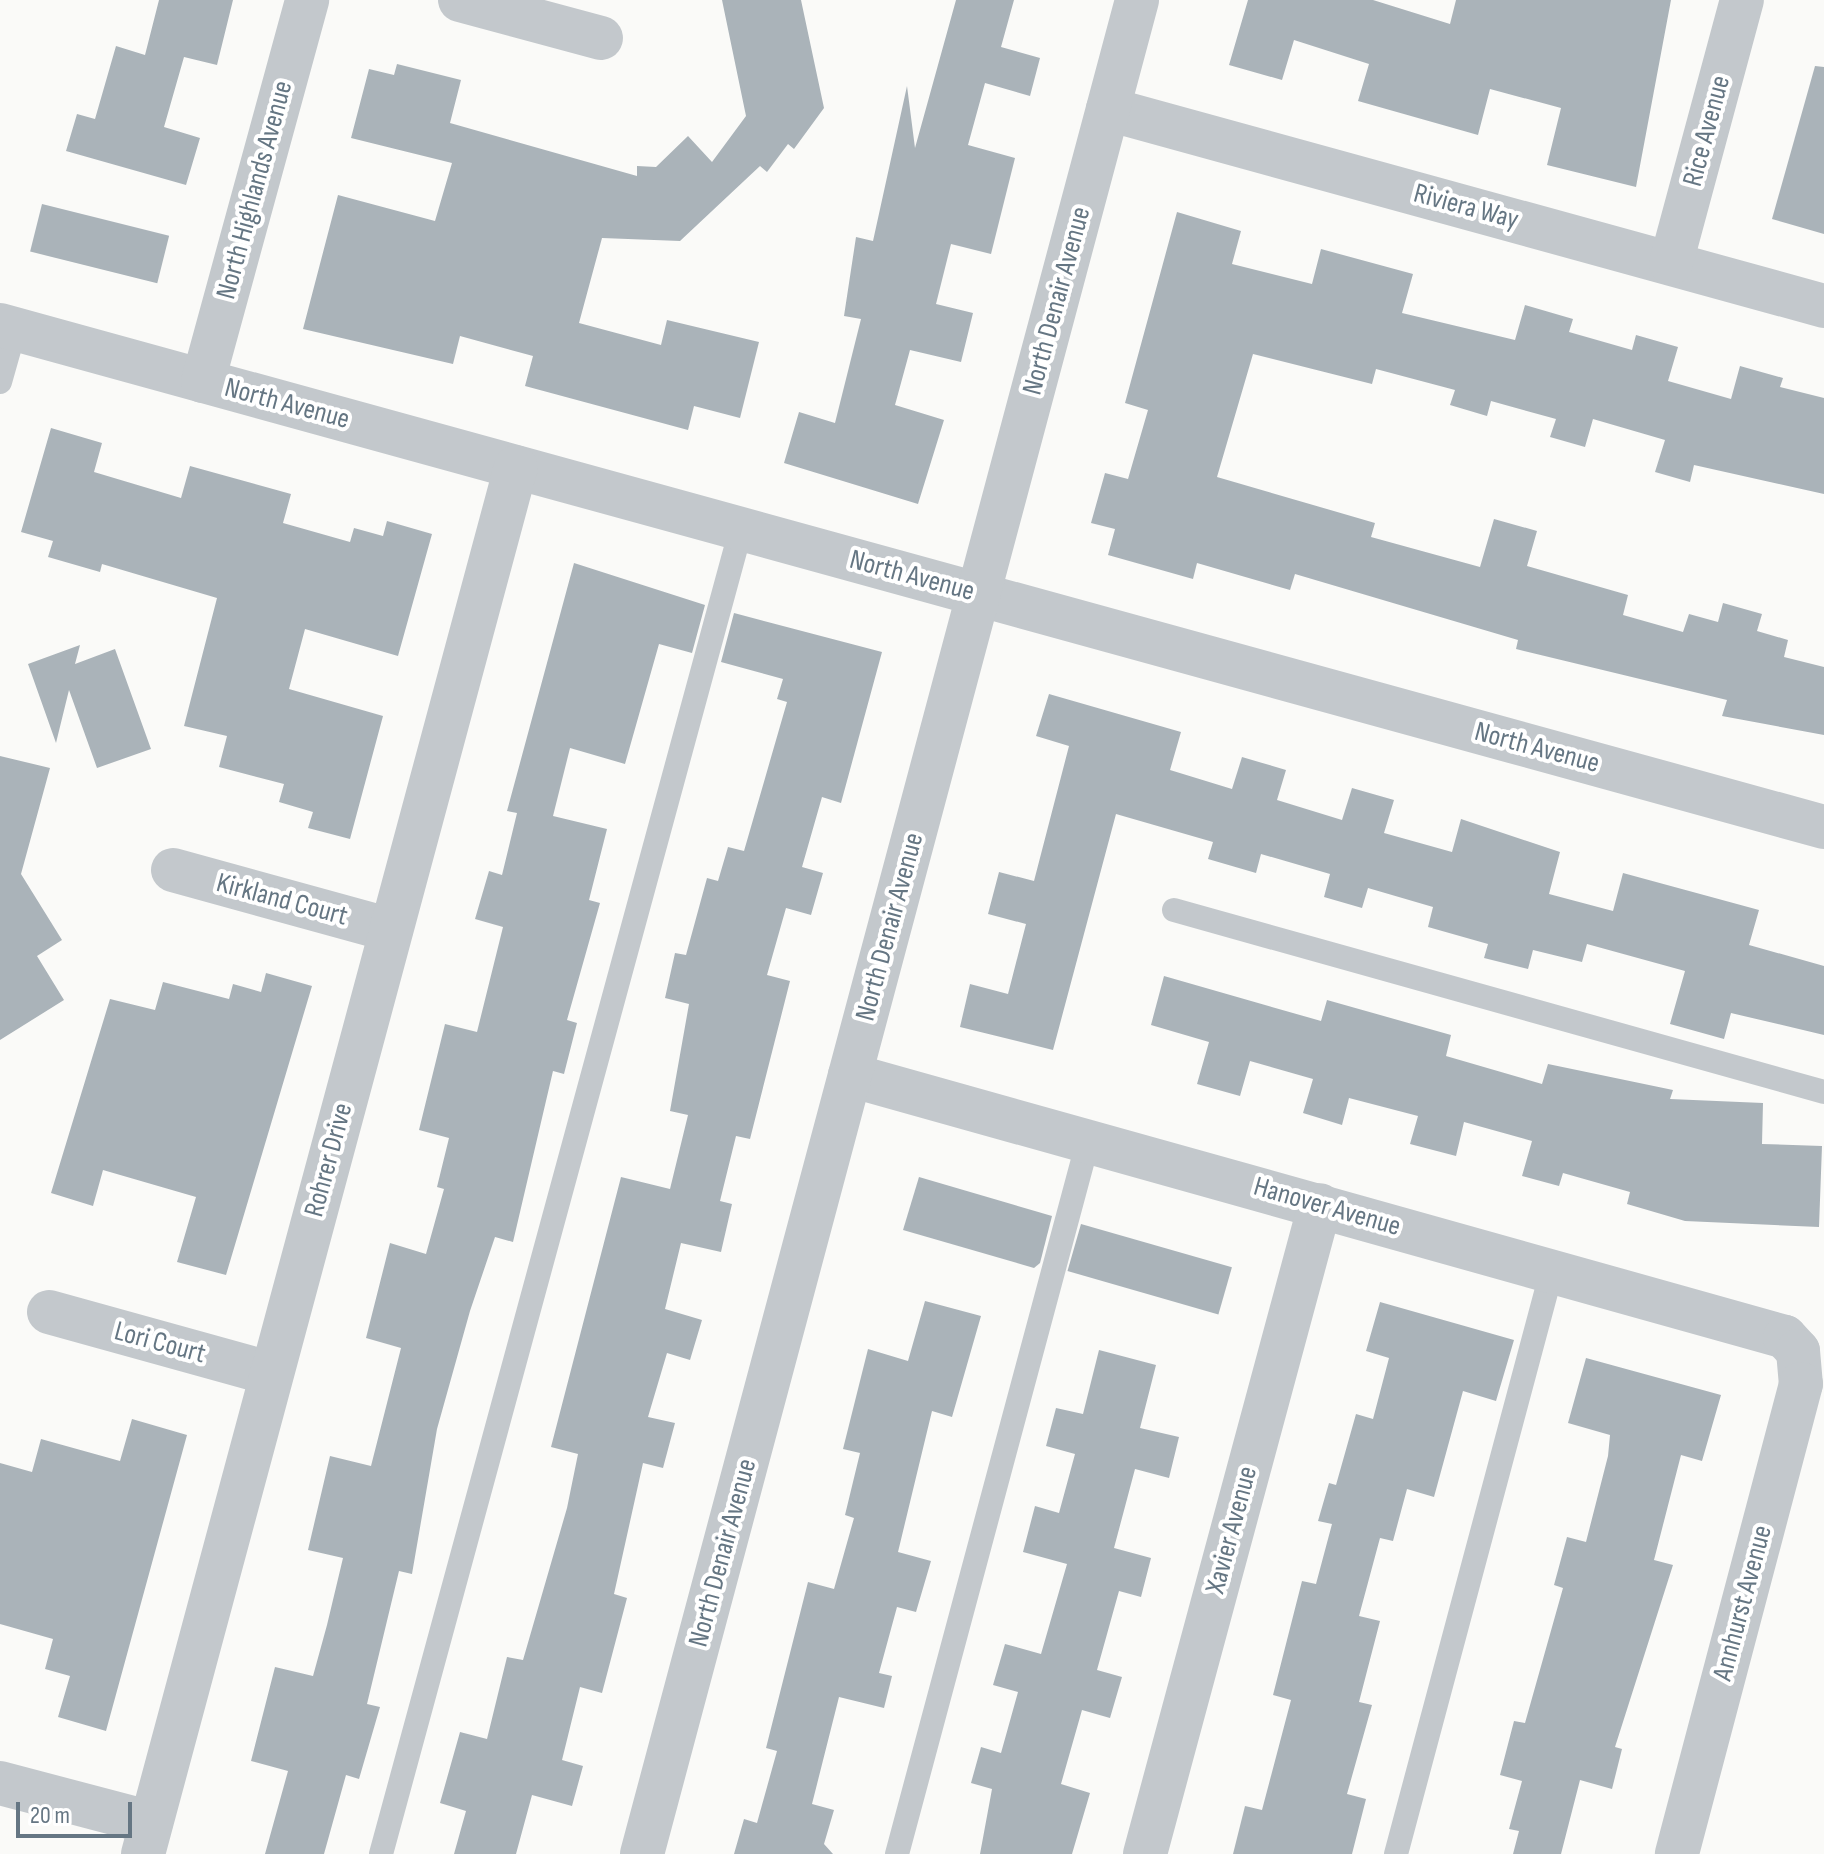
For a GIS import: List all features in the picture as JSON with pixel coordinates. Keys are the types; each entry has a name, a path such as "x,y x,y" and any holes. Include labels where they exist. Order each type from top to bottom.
{"street":[{"name":"North Highlands Avenue","path":"203,381 307,0"},
{"path":"460,0 601,38"},
{"name":"North Denair Avenue","path":"642,1854 1137,0"},
{"name":"Rice Avenue","path":"1671,263 1742,0"},
{"name":"Riviera Way","path":"1108,109 1824,306"},
{"name":"North Avenue","path":"8,327 1824,827"},
{"name":"Rohrer Drive","path":"147,1839 516,467"},
{"name":"Kirkland Court","path":"173,870 391,930"},
{"name":"Hanover Avenue","path":"850,1075 1771,1330 1798,1351"},
{"name":"Xavier Avenue","path":"1145,1854 1320,1205"},
{"name":"Lori Court","path":"49,1312 272,1374"},
{"name":"Annhurst Avenue","path":"1677,1854 1801,1384 1798,1351"},
{"path":"0,1783 147,1839"}],"lane":[{"path":"0,382 8,327"},
{"path":"381,1854 741,529"},
{"path":"1174,910 1824,1092"},
{"path":"897,1854 1088,1141"},
{"path":"1396,1854 1552,1270"}],"building":[{"path":"159,0 233,0 217,65 184,57 164,127 200,138 186,185 66,151 77,114 95,119 116,46 145,55"},
{"path":"722,0 801,0 824,108 794,149 788,144 767,172 760,166 680,241 602,238 579,323 661,345 667,320 759,342 740,418 694,406 688,430 525,386 533,356 460,336 453,364 303,329 338,195 435,221 452,163 351,138 369,69 394,75 397,64 461,80 450,123 637,176 637,166 656,167 688,136 712,162 746,116"},
{"path":"956,0 1014,0 1001,47 1040,58 1030,96 985,83 968,145 1015,158 991,254 951,244 936,304 973,313 961,362 910,350 895,405 944,420 918,504 784,463 799,412 835,423 861,319 844,316 856,237 873,241 907,86 915,148"},
{"path":"1248,0 1373,0 1450,24 1456,0 1671,0 1636,187 1547,165 1561,108 1490,89 1478,135 1358,101 1369,64 1294,40 1282,80 1229,65"},
{"path":"1815,66 1824,67 1824,234 1772,219"},
{"path":"42,204 169,236 157,283 30,252"},
{"path":"1177,212 1241,231 1232,264 1312,284 1321,249 1413,274 1402,313 1515,340 1525,305 1573,319 1569,332 1632,350 1636,335 1678,347 1668,381 1731,399 1740,366 1783,378 1780,387 1824,398 1824,494 1694,465 1690,482 1655,472 1665,440 1593,419 1585,447 1550,437 1556,419 1491,401 1487,416 1450,405 1455,390 1376,369 1372,384 1253,354 1217,477 1375,523 1371,537 1480,567 1494,519 1537,531 1527,566 1628,595 1623,615 1683,632 1689,614 1718,622 1723,603 1762,614 1757,631 1788,640 1784,657 1824,667 1824,735 1722,716 1727,700 1516,649 1518,640 1295,574 1290,590 1197,563 1193,579 1108,555 1115,529 1091,523 1105,473 1128,479 1148,410 1125,403"},
{"path":"51,428 102,443 94,472 181,498 190,466 291,494 283,523 350,542 354,528 383,536 387,521 432,534 398,656 305,629 289,689 383,716 350,839 308,828 313,812 279,802 284,784 219,767 227,736 184,726 217,598 102,564 100,572 48,557 53,541 21,532"},
{"path":"574,563 705,605 692,653 659,644 625,764 570,748 553,816 607,829 589,900 600,903 567,1020 577,1023 564,1074 553,1071 513,1242 495,1237 470,1311 437,1429 412,1574 399,1571 367,1704 380,1707 359,1779 346,1775 324,1854 265,1854 288,1771 251,1761 275,1667 313,1676 327,1625 343,1558 308,1550 330,1456 371,1466 401,1348 366,1338 390,1243 426,1254 444,1189 437,1187 449,1138 419,1130 445,1024 477,1032 503,927 475,919 489,871 502,875 517,813 507,811"},
{"path":"734,613 882,652 841,803 822,797 802,867 823,873 811,915 786,908 767,975 790,981 750,1139 736,1136 720,1201 732,1204 721,1252 681,1243 665,1309 702,1320 690,1360 667,1353 648,1417 675,1423 663,1468 643,1463 614,1594 627,1598 602,1693 580,1687 562,1760 583,1766 572,1806 532,1795 516,1854 454,1854 466,1811 440,1803 460,1732 487,1739 507,1657 523,1660 567,1508 578,1454 551,1447 621,1177 670,1189 688,1115 670,1111 689,1004 665,998 675,953 686,955 707,878 718,881 728,847 744,851 787,702 777,699 783,679 721,662"},
{"path":"80,645 75,664 115,649 151,749 97,768 69,690 56,743 28,664"},
{"path":"1049,694 1181,732 1170,770 1232,789 1242,757 1286,770 1277,800 1342,820 1352,788 1394,800 1384,833 1452,852 1461,819 1560,852 1549,894 1613,911 1623,873 1759,910 1749,945 1824,966 1824,1035 1731,1013 1724,1039 1670,1024 1685,971 1587,944 1582,962 1533,950 1528,969 1484,958 1488,944 1428,927 1433,907 1368,888 1362,908 1324,897 1330,874 1261,854 1256,873 1208,859 1213,842 1116,814 1053,1050 960,1027 970,984 1008,994 1026,924 988,914 999,872 1034,881 1069,746 1036,736"},
{"path":"0,756 50,768 21,874 62,940 37,956 64,1000 0,1040"},
{"path":"266,973 312,986 226,1275 177,1262 196,1197 103,1170 93,1206 51,1193 110,999 155,1010 163,982 229,999 233,984 261,992"},
{"path":"1164,976 1321,1021 1327,1000 1451,1035 1446,1056 1542,1084 1548,1064 1673,1090 1670,1099 1763,1103 1762,1144 1822,1146 1819,1227 1685,1221 1627,1204 1630,1192 1563,1173 1559,1186 1522,1176 1532,1141 1464,1122 1456,1156 1410,1144 1418,1116 1349,1098 1342,1125 1303,1113 1313,1079 1250,1061 1240,1096 1197,1084 1209,1042 1151,1025"},
{"path":"919,1177 1052,1216 1040,1263 1034,1268 903,1230"},
{"path":"1081,1224 1232,1267 1218,1314 1067,1271"},
{"path":"925,1301 981,1316 952,1417 932,1411 898,1552 931,1561 916,1612 897,1607 879,1673 892,1676 884,1708 839,1697 812,1804 834,1810 824,1844 833,1854 734,1854 744,1819 757,1823 777,1751 766,1748 808,1582 834,1589 854,1518 845,1515 860,1453 843,1449 868,1349 908,1361"},
{"path":"1380,1302 1514,1340 1496,1401 1463,1391 1434,1497 1407,1489 1393,1541 1380,1538 1359,1616 1380,1621 1359,1702 1372,1705 1347,1794 1366,1799 1352,1854 1233,1854 1245,1806 1262,1810 1291,1700 1273,1695 1302,1581 1316,1584 1332,1524 1318,1521 1329,1483 1336,1485 1356,1414 1373,1419 1389,1358 1366,1351"},
{"path":"1099,1350 1156,1365 1140,1428 1179,1437 1169,1478 1135,1469 1114,1548 1151,1558 1141,1597 1119,1591 1097,1670 1122,1677 1110,1718 1082,1710 1061,1784 1090,1793 1072,1854 980,1854 992,1789 971,1783 981,1747 1001,1753 1018,1692 993,1685 1005,1644 1041,1654 1067,1564 1023,1552 1035,1506 1059,1513 1075,1454 1046,1446 1056,1408 1083,1414"},
{"path":"1586,1358 1721,1395 1702,1461 1681,1455 1654,1560 1673,1565 1615,1747 1622,1749 1612,1789 1580,1780 1561,1854 1513,1854 1519,1831 1509,1829 1522,1781 1500,1775 1514,1721 1525,1723 1563,1588 1554,1585 1567,1537 1586,1542 1608,1456 1610,1435 1568,1423"},
{"path":"132,1419 187,1435 106,1731 58,1717 70,1676 45,1669 53,1639 0,1624 0,1463 32,1472 41,1439 120,1461"}]}
